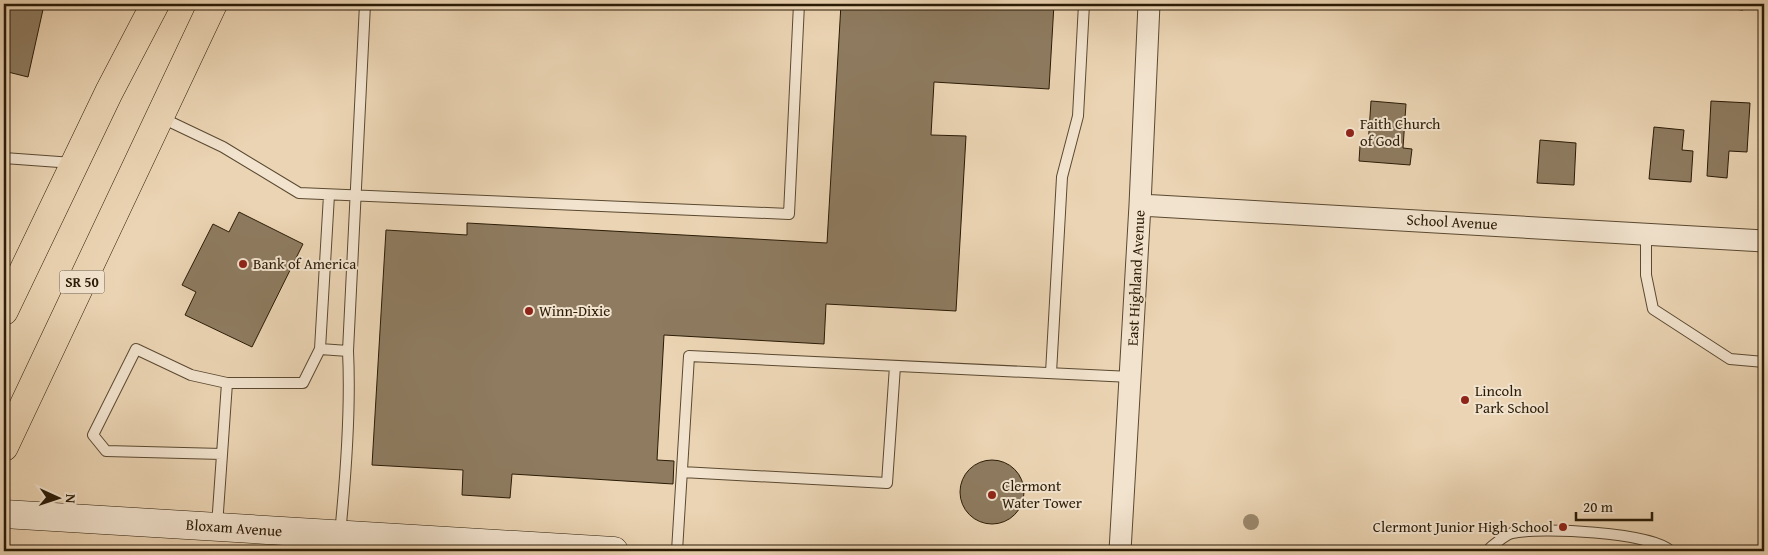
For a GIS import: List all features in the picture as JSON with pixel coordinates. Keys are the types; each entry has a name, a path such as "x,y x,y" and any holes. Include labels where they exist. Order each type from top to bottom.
{"highway":[{"path":"4,309 155,4"},
{"name":"SR 50","path":"4,447 213,4"}],"street":[{"name":"East Highland Avenue","path":"1120,551 1131,377 1149,4"},
{"name":"School Avenue","path":"1140,205 1764,241"},
{"name":"Bloxam Avenue","path":"4,514 217,527 339,543 614,551"}],"lane":[{"path":"339,543 344,498 354,196 365,4"},
{"path":"160,116 223,147 299,193 789,214 799,4"},
{"path":"1051,373 1062,178 1078,116 1084,4"},
{"path":"4,158 75,163"},
{"path":"222,454 106,450 93,435 136,349 192,375 227,383 303,383 320,349 329,195"},
{"path":"1646,234 1646,275 1652,309 1730,359 1764,362"},
{"path":"320,349 348,350"},
{"path":"677,551 689,356 1131,377"},
{"path":"682,472 887,483 894,366"},
{"path":"217,527 227,383"},
{"path":"1488,551 1511,533 1536,532 1605,534 1652,541 1671,551"}],"building":[{"path":"4,4 44,5 28,77 4,71"},
{"path":"841,4 1054,4 1049,89 934,82 931,135 966,136 956,311 826,304 824,344 664,335 657,460 674,461 673,484 512,474 510,498 462,495 463,470 372,465 386,230 467,235 467,223 827,243"},
{"path":"1673,4 1744,4 1743,10"},
{"path":"1371,101 1406,104 1403,148 1412,149 1410,165 1359,161 1360,146 1368,146"},
{"path":"1711,101 1750,103 1747,152 1729,151 1727,178 1707,176"},
{"path":"1654,127 1684,130 1682,150 1693,151 1691,182 1649,179"},
{"path":"1540,140 1576,143 1574,185 1537,183"},
{"name":"Bank of America","path":"239,212 303,244 252,347 185,315 196,292 182,285 213,224 229,232"},
{"name":"Clermont Water Tower","path":"992,460 1004,463 1015,469 1021,480 1024,492 1021,504 1015,515 1004,521 992,524 980,521 969,515 963,504 960,492 963,480 969,469 980,463"}],"place":[{"name":"Faith Church of God","path":"1350,133"},
{"name":"Bank of America","path":"243,264"},
{"name":"Winn-Dixie","path":"529,311"},
{"name":"Lincoln Park School","path":"1465,400"},
{"name":"Clermont Water Tower","path":"992,495"},
{"name":"Clermont Junior High School","path":"1563,527"}]}
